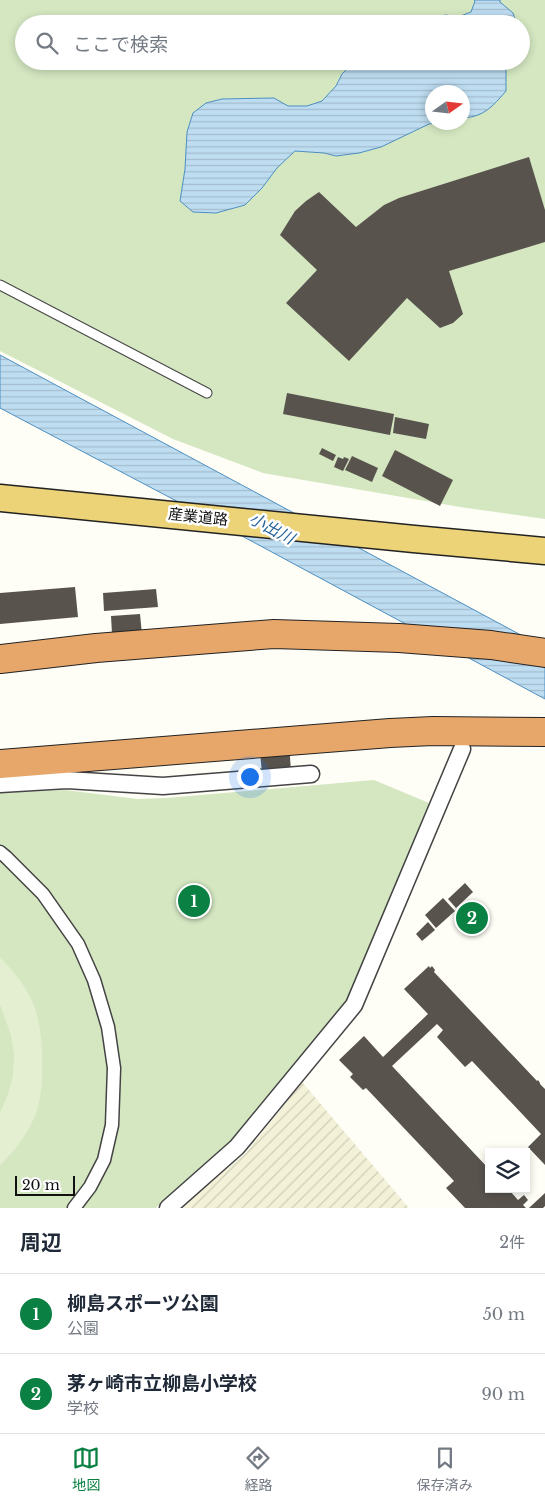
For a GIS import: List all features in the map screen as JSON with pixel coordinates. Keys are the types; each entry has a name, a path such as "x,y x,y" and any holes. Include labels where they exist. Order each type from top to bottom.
{"highway":[{"path":"0,659 96,648 274,634 399,638 491,645 545,653"},
{"path":"0,764 390,733 433,731 545,732"}],"main road":[{"name":"産業道路","path":"0,498 414,540 545,551"}],"street":[{"path":"168,1208 237,1147 354,1005 462,749"},
{"path":"0,784 67,780 163,786 311,774"},
{"path":"0,852 43,894 78,944 94,980 108,1027 114,1068 112,1124 104,1160 90,1187 74,1208"}],"lane":[{"path":"0,285 207,393"}],"shaded area":[{"path":"302,1082 409,1208 180,1208 245,1154"}],"green space":[{"path":"0,0 545,0 545,519 460,507 263,473 173,439 0,351"},
{"path":"374,780 429,803 349,999 231,1142 156,1208 0,1208 0,793 65,790 138,799"},
{"path":"0,957 25,987 35,1008 42,1048 42,1079 38,1107 34,1118 19,1143 0,1165 0,1113 13,1075 14,1055 11,1035 0,1005"}],"water":[{"path":"500,0 514,15 463,15 471,12 475,1"},
{"path":"346,70 506,70 506,91 492,106 482,113 470,117 470,85 425,85 425,126 381,147 359,153 336,156 324,153 295,151 277,168 262,188 245,205 216,213 193,212 180,201 185,169 187,132 193,113 206,103 222,99 274,98 288,106 307,106 322,101 336,86"},
{"name":"小出川","path":"0,355 545,648 545,699 0,408"}],"building":[{"path":"529,157 545,210 545,242 449,271 463,314 453,323 440,328 407,298 349,361 286,303 317,270 280,235 295,211 319,192 356,227 384,205 399,198"},
{"path":"287,393 394,414 390,435 283,414"},
{"path":"395,417 429,424 426,439 393,433"},
{"path":"322,448 336,455 333,461 319,454"},
{"path":"395,450 453,480 440,506 382,476"},
{"path":"352,456 378,468 372,482 345,470"},
{"path":"338,457 349,459 343,471 334,467"},
{"path":"75,587 78,617 0,624 0,593"},
{"path":"156,589 158,607 104,611 103,593"},
{"path":"140,614 144,655 112,634 111,616"},
{"path":"288,730 291,771 262,773 258,732"},
{"path":"465,883 473,892 456,908 448,899"},
{"path":"443,898 455,911 436,928 425,915"},
{"path":"428,922 435,930 422,941 416,934"},
{"path":"429,966 430,968 432,966 435,970 434,972 545,1089 545,1165 528,1147 541,1134 472,1061 465,1067 437,1037 443,1030 437,1024 392,1066 485,1165 485,1193 512,1193 518,1200 524,1195 528,1200 523,1205 526,1208 465,1208 446,1188 454,1181 366,1088 363,1090 350,1077 353,1074 339,1060 364,1036 383,1057 428,1014 404,989"},
{"path":"545,1193 545,1206 543,1208 529,1208"}],"place":[{"name":"柳島スポーツ公園","path":"194,901"},
{"name":"茅ヶ崎市立柳島小学校","path":"472,918"}]}
